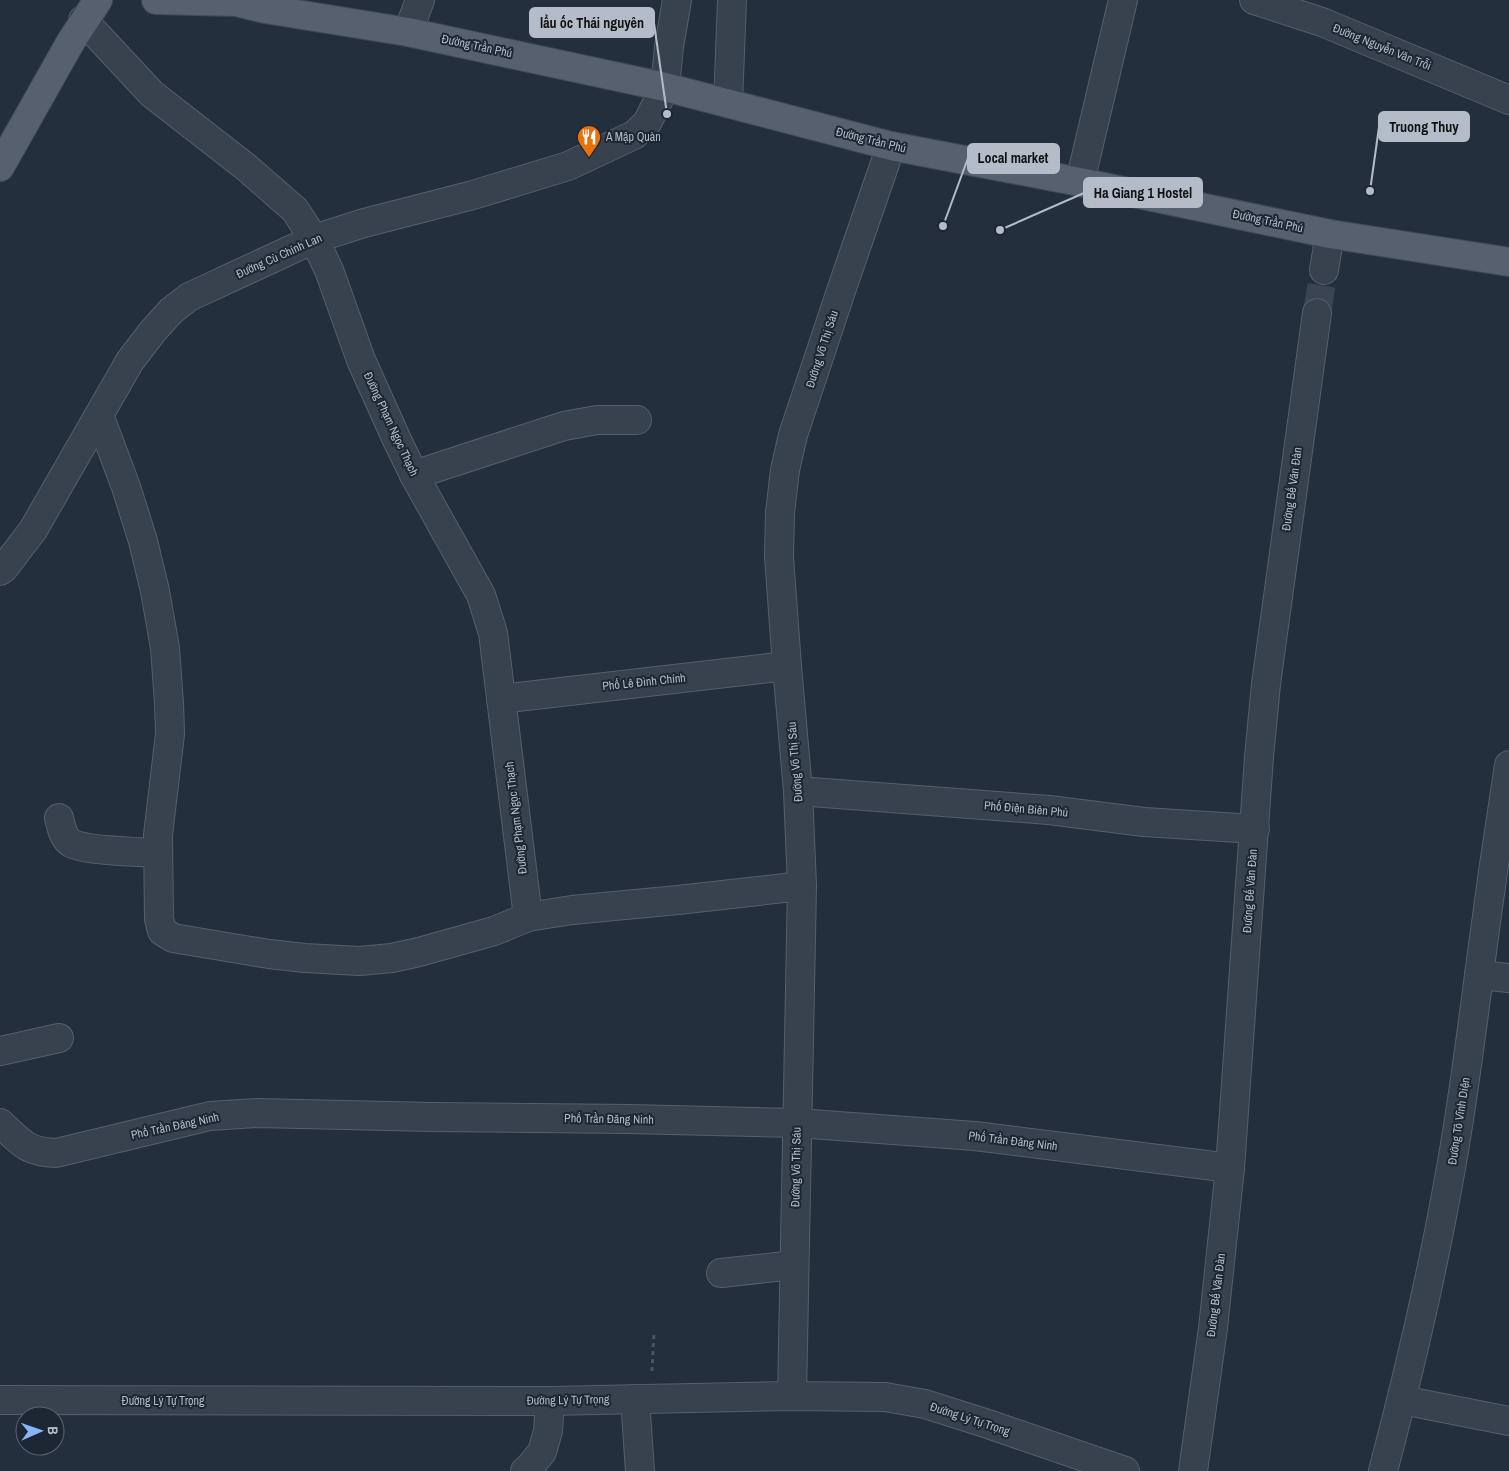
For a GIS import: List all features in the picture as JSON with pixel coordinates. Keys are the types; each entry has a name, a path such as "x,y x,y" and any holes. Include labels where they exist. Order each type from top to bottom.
{"main road":[{"name":"Đường Trần Phú","path":"156,0 236,1 265,9 408,32 665,87 891,146 1080,182 1330,234 1509,262"},
{"path":"0,167 51,75 91,10"}],"street":[{"path":"408,32 420,0"},
{"path":"665,87 669,47 677,0"},
{"path":"728,104 732,0"},
{"path":"1080,182 1123,0"},
{"name":"Đường Nguyễn Văn Trỗi","path":"1254,0 1322,22 1509,100"},
{"name":"Đường Phạm Ngọc Thạch","path":"91,10 152,94 247,168 296,210 314,239 329,270 361,360 414,475 481,594 493,633 528,917"},
{"name":"Đường Cù Chính Lan","path":"0,570 4,568 33,530 130,361 171,311 189,297 314,239 364,223 473,195 568,166 634,135 646,123 665,87"},
{"name":"Đường Võ Thị Sáu","path":"792,1396 802,886 798,791 779,557 780,512 784,470 793,435 891,146"},
{"path":"1324,270 1330,234"},
{"name":"Đường Bế Văn Đàn","path":"1194,1471 1213,1328 1230,1168 1259,757 1266,684 1317,313"},
{"path":"99,415 126,487 143,541 155,591 164,648 170,734 158,835 159,919 162,931 173,938 278,955 359,961 392,958 419,952 494,931 528,917 572,910 802,886"},
{"path":"414,475 564,426 597,420 637,420"},
{"name":"Phố Lê Đình Chính","path":"501,698 787,666"},
{"name":"Đường Tô Vĩnh Diện","path":"1383,1471 1402,1400 1430,1276 1452,1161 1467,1071 1509,766"},
{"name":"Phố Điện Biên Phủ","path":"798,791 1049,810 1144,822 1254,829"},
{"path":"59,818 64,835 71,842 88,847 158,853"},
{"path":"1479,974 1509,978"},
{"path":"0,1051 59,1038"},
{"name":"Phố Trần Đăng Ninh","path":"0,1123 24,1146 41,1152 56,1153 210,1116 258,1113 797,1123 974,1136 1230,1168"},
{"path":"720,1273 794,1265"},
{"name":"Đường Lý Tự Trọng","path":"0,1400 550,1401 792,1396 885,1397 925,1404 1124,1471"},
{"path":"640,1471 643,1399"},
{"path":"1402,1400 1509,1421"},
{"path":"525,1471 542,1452 548,1431 550,1401"}],"path":[{"path":"643,1399 654,1333"}],"tunnel":[{"path":"1317,313 1324,270"}],"place":[{"name":"lẩu ốc Thái nguyên","path":"667,114"},
{"name":"A Mập Quàn","path":"589,158"},
{"name":"Truong Thuy","path":"1370,191"},
{"name":"Local market","path":"943,226"},
{"name":"Ha Giang 1 Hostel","path":"1000,230"}]}
